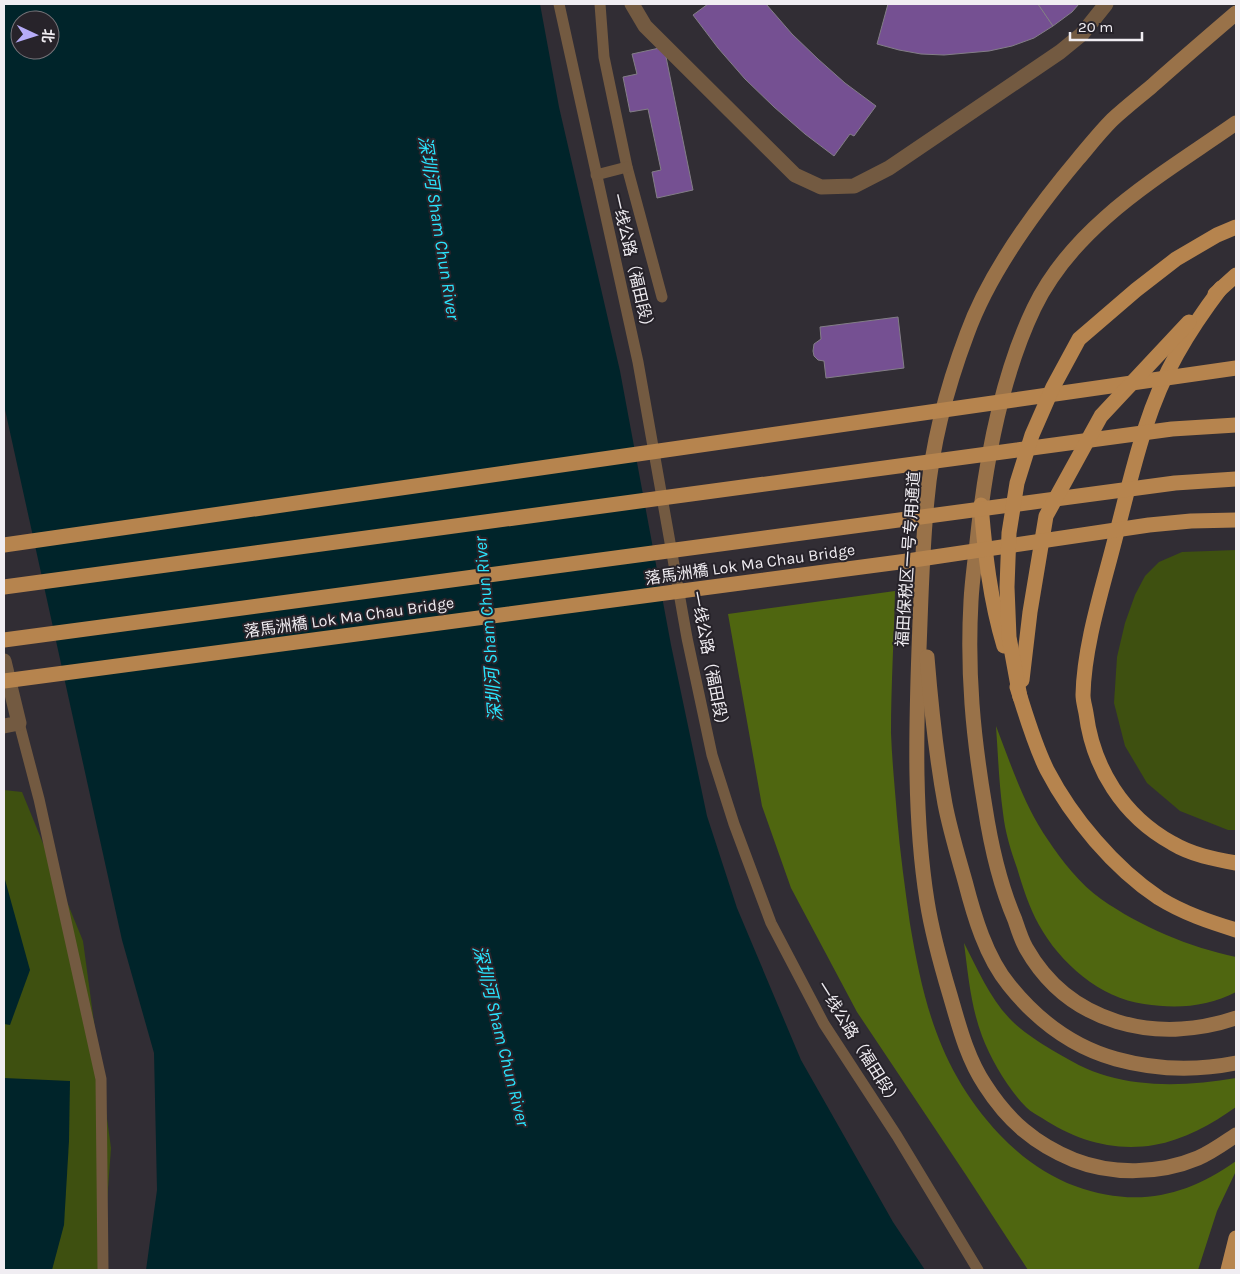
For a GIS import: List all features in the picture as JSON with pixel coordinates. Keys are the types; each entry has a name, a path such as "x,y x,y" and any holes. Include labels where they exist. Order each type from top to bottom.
{"main road":[{"name":"福田保税区一号专用通道","path":"1236,13 1111,121 1058,183 987,289 968,331 938,430 927,499 921,595 917,720 920,842 927,904 960,1031 983,1083 1000,1106 1023,1131 1050,1149 1079,1162 1107,1169 1138,1171 1167,1167 1196,1159 1219,1147 1236,1135"},
{"path":"1236,123 1133,195 1103,220 1075,248 1035,306 1020,342 1009,376 996,424 981,505 971,598 970,692 991,848 1001,883 1026,947 1044,974 1066,996 1095,1014 1123,1024 1157,1030 1188,1029 1215,1025 1236,1018"},
{"path":"1020,697 1009,637 1007,587 1009,532 1017,483 1032,435 1053,387 1079,339 1136,290 1176,259 1217,235 1236,227"},
{"path":"1020,697 1030,612 1046,516 1101,416 1221,288 1236,275"},
{"path":"1221,288 1176,354 1157,397 1137,454 1095,618 1088,653 1083,695 1089,735 1101,768 1118,796 1142,823 1172,844 1208,858 1236,863"},
{"path":"4,545 1236,368"},
{"path":"1184,374 1236,374"},
{"path":"4,587 1172,429 1236,425"},
{"name":"落馬洲橋 Lok Ma Chau Bridge","path":"4,640 1175,483 1236,479"},
{"path":"981,505 986,564 999,628 1020,697 1047,769 1065,799 1093,837 1124,870 1159,898 1197,918 1236,930"},
{"name":"落馬洲橋 Lok Ma Chau Bridge","path":"4,680 907,561 1149,525 1191,521 1236,520"},
{"path":"921,595 934,729 945,805 974,917 987,947 1008,984 1054,1030 1084,1048 1109,1057 1138,1065 1169,1069 1212,1068 1236,1063"},
{"path":"1228,1270 1236,1238"}],"street":[{"path":"632,4 645,26 795,175 821,187 854,186 889,168 1060,52 1082,34 1106,4"},
{"path":"4,661 19,723 4,726"}],"lane":[{"name":"一线公路（福田段）","path":"559,4 638,362 687,638 712,755 734,824 771,923 824,1024 897,1136 978,1270"},
{"path":"600,4 604,57 627,167 662,297"},
{"path":"596,175 627,167"},
{"path":"19,723 39,799 101,1078 103,1270"}],"green space":[{"path":"1236,550 1236,830 1228,830 1180,811 1147,783 1125,746 1114,703 1117,657 1125,623 1135,595 1145,576 1159,562 1182,552"},
{"path":"895,591 891,733 901,857 915,954 929,1011 949,1062 963,1087 980,1111 1008,1143 1045,1171 1075,1186 1097,1193 1118,1196 1139,1197 1159,1195 1179,1191 1198,1183 1236,1161 1236,1171 1217,1211 1198,1270 1028,1270 857,1012 791,888 762,806 728,614"},
{"path":"996,726 1019,784 1039,827 1072,872 1101,899 1149,927 1183,942 1236,957 1236,992 1214,1001 1192,1006 1144,1004 1112,994 1097,986 1058,953 1032,911 1008,841 1002,802"},
{"path":"4,790 22,792 83,941 111,1148 103,1257 98,1270 4,1270"},
{"path":"964,943 985,984 1004,1012 1021,1029 1052,1050 1093,1071 1123,1080 1155,1084 1188,1084 1236,1078 1236,1107 1187,1135 1165,1143 1139,1147 1124,1147 1095,1142 1055,1126 1030,1110 1020,1100 990,1055 975,1014"}],"water":[{"name":"深圳河 Sham Chun River","path":"4,4 540,4 559,107 620,371 671,645 707,816 737,908 801,1060 893,1222 925,1270 146,1270 157,1190 154,1053 122,940 4,405"},
{"path":"4,876 30,970 10,1025 4,1024"},
{"path":"4,1078 70,1081 64,1225 52,1270 4,1270"}],"building":[{"path":"708,4 766,4 792,34 818,59 845,83 876,106 854,136 850,134 834,156 774,107 745,79 718,48 693,15"},
{"path":"888,4 1038,4 1053,26 1034,38 1012,46 989,51 944,55 921,54 877,44"},
{"path":"1038,4 1079,4 1072,12 1053,26"},
{"path":"664,47 693,190 657,198 652,172 661,170 648,109 630,112 623,77 637,74 632,54"},
{"path":"898,317 904,368 826,378 824,361 818,360 814,356 813,351 814,344 821,339 820,327"}]}
